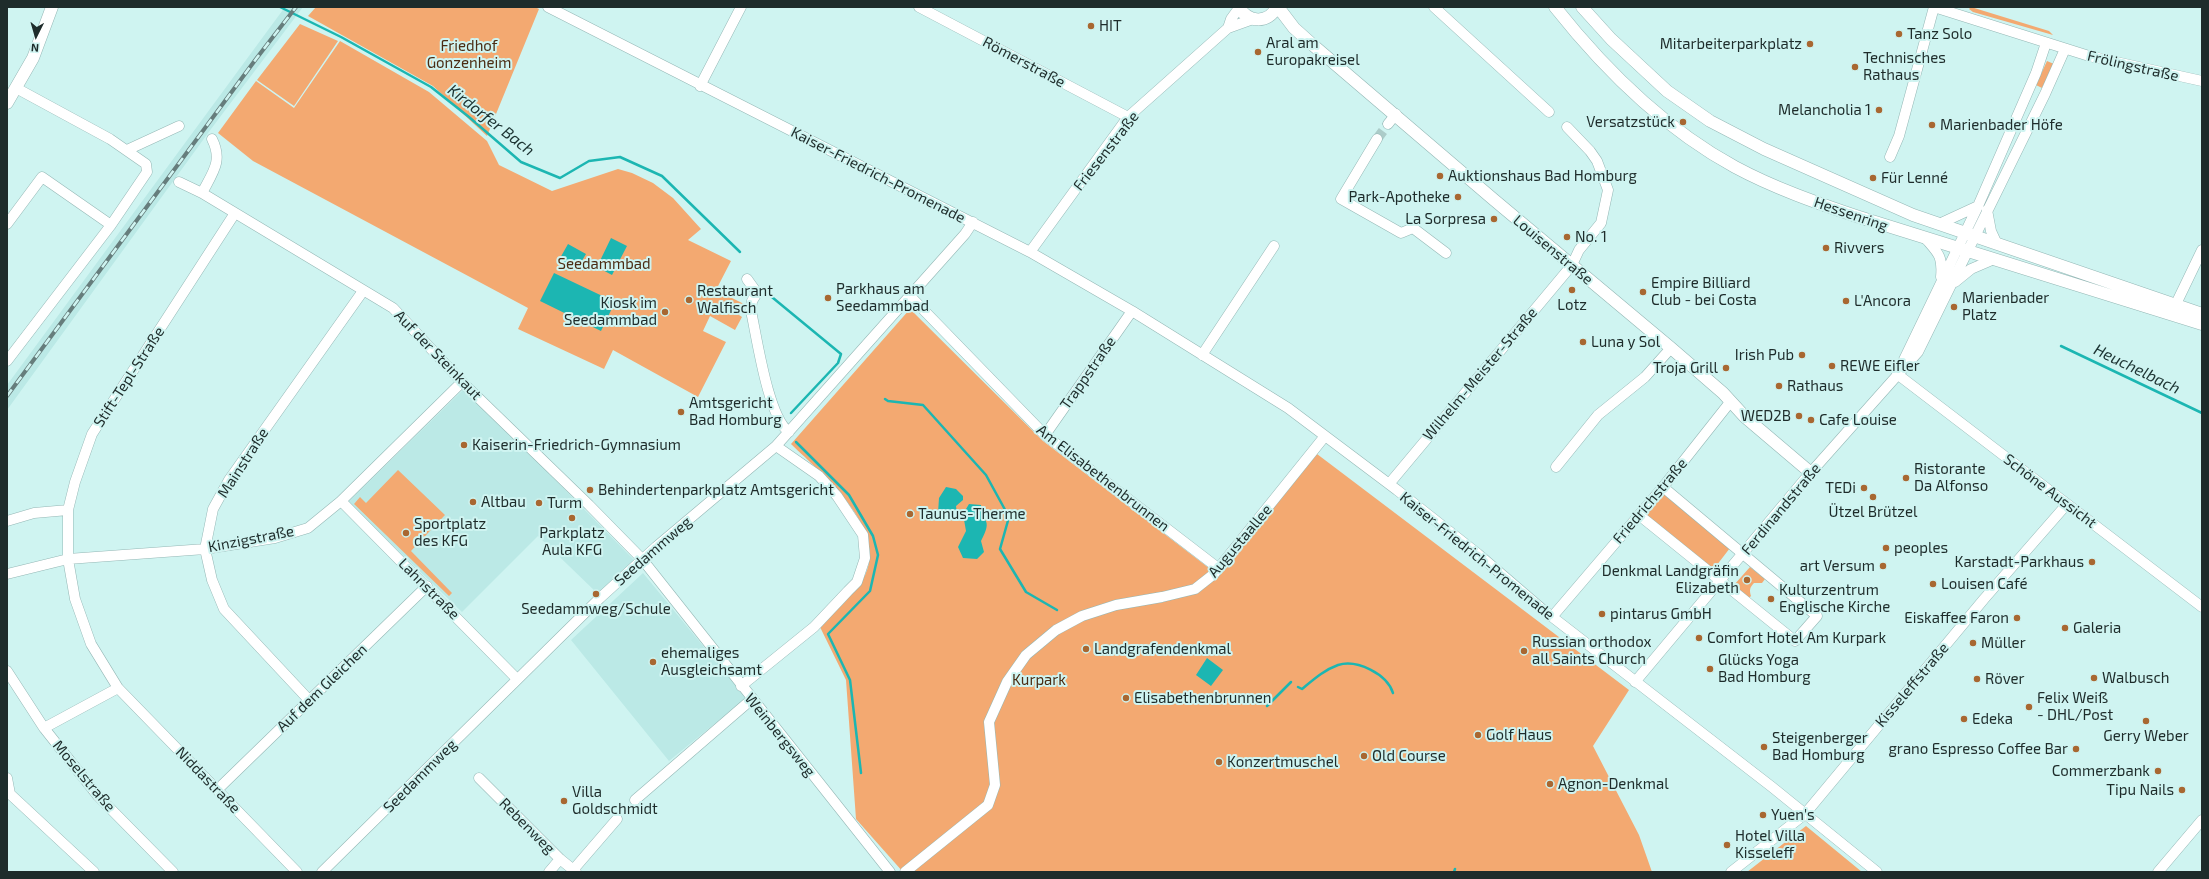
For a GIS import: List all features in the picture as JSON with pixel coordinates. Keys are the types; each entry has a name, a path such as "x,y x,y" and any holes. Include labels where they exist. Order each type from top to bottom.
{"street":[{"path":"7,103 33,58 52,7"},
{"name":"Kaiser-Friedrich-Promenade","path":"548,7 700,86 1030,252 1132,311 1288,408 1389,484 1478,554 1552,617 1877,872"},
{"path":"700,86 741,7"},
{"name":"Römerstraße","path":"919,7 1128,117"},
{"path":"1239,7 1242,13 1258,19 1269,17 1277,7"},
{"name":"Friesenstraße","path":"1228,28 1231,19 1239,7"},
{"name":"Louisenstraße","path":"1277,7 1294,28 1392,119 1572,265 1671,348 1731,401 1745,417 1811,473"},
{"path":"1434,7 1549,112"},
{"name":"Hessenring","path":"1555,7 1586,45 1633,92 1695,142 1749,174 1825,206 1992,260 2202,324"},
{"name":"Hessenring","path":"1582,7 1611,39 1647,74 1690,108 1752,143 1884,203 1939,224 2202,314"},
{"path":"1890,157 1899,136 1934,7"},
{"name":"Frölingstraße","path":"1934,7 2065,49 2143,69 2202,81"},
{"name":"Friesenstraße","path":"1030,252 1128,117 1228,28 1258,19"},
{"name":"Louisenstraße","path":"1258,19 1294,28"},
{"path":"1997,244 1983,208 2030,89 2046,43"},
{"path":"1897,374 1941,282 1962,250 2045,94 2065,49"},
{"path":"1633,92 1639,78 1647,74"},
{"path":"7,361 111,225 148,172 146,164 127,150 16,88"},
{"path":"2030,89 2036,89 2045,94"},
{"path":"127,150 179,126"},
{"name":"Wilhelm-Meister-Straße","path":"1389,484 1572,265 1579,250 1601,223 1608,190 1597,161 1590,151 1567,127"},
{"path":"202,193 218,162 217,149 212,139"},
{"path":"1377,139 1341,199 1400,233 1413,228 1446,253"},
{"path":"7,224 42,177 111,225"},
{"name":"Auf der Steinkaut","path":"180,182 202,193 393,308 462,382 586,502 642,559"},
{"path":"1939,224 1983,208"},
{"name":"Stift-Tepl-Straße","path":"68,559 68,510 75,482 92,434 235,213"},
{"name":"Seedammweg","path":"322,872 517,679 642,559 776,446 965,234 973,222"},
{"path":"1926,238 1941,256 1943,264 1941,282"},
{"path":"1202,355 1274,246"},
{"path":"1897,374 1918,352 1952,284 1962,250"},
{"path":"2175,306 2202,250"},
{"path":"1952,284 1971,269 1992,260"},
{"path":"747,279 757,293 752,301 751,311 768,388 782,428 789,432"},
{"name":"Mainstraße","path":"309,700 224,609 212,580 205,549 213,509 229,480 363,291"},
{"name":"Am Elisabethenbrunnen","path":"910,296 1045,435 1218,568"},
{"name":"Trappstraße","path":"1045,435 1132,311"},
{"path":"1556,467 1598,415 1645,377 1671,348"},
{"name":"Ferdinandstraße","path":"1635,682 1811,473 1897,374"},
{"name":"Schöne Aussicht","path":"1897,374 2202,607"},
{"name":"Kinzigstraße","path":"7,574 68,559 205,549 275,538 308,528 341,501 462,382"},
{"name":"Friedrichstraße","path":"1552,617 1663,487 1731,401"},
{"name":"Augustaallee","path":"905,872 988,805 995,785 989,722 1006,682 1026,655 1056,630 1082,616 1116,605 1162,597 1195,589 1214,574 1325,436"},
{"path":"741,686 814,627 848,592 857,582 865,558 863,535 837,496 819,476 776,446"},
{"path":"1639,515 1720,582 1795,641 1817,616 1663,487"},
{"name":"Lahnstraße","path":"341,501 427,586 517,679"},
{"name":"Kisseleffstraße","path":"1731,872 1805,814 1981,602 2067,504"},
{"path":"7,521 34,512 68,510"},
{"name":"Niddastraße","path":"68,559 75,599 91,644 118,688 297,872"},
{"name":"Weinbergsweg","path":"642,559 741,686 890,872"},
{"name":"Auf dem Gleichen","path":"217,790 427,586"},
{"name":"Moselstraße","path":"7,671 44,728 98,796 173,872"},
{"path":"44,728 118,688"},
{"path":"635,800 752,699"},
{"path":"7,778 10,794 94,872"},
{"name":"Rebenweg","path":"479,778 560,859 574,871"},
{"path":"574,871 617,819"},
{"path":"2158,872 2202,820"},
{"path":"549,872 560,859"}],"shaded area":[{"path":"285,7 303,7 211,129 7,410 7,385"},
{"name":"Kaiserin-Friedrich-Gymnasium","path":"465,388 634,560 598,594 538,536 462,612 348,502"},
{"name":"ehemaliges Ausgleichsamt","path":"643,573 746,698 669,761 571,640"}],"green space":[{"name":"Friedhof Gonzenheim","path":"316,7 535,7 539,9 487,136 433,86 308,16"},
{"path":"1971,7 2049,31 2053,35 1973,12 1969,9"},
{"path":"300,24 338,41 294,106 257,80"},
{"name":"Seedammbad","path":"340,41 429,92 487,141 499,165 552,191 618,169 632,173 653,183 673,198 701,229 688,240 731,261 716,290 744,304 739,315 742,317 735,330 710,316 703,331 726,342 698,397 613,350 604,369 518,329 528,308 253,161 218,133 256,81 294,108"},
{"path":"2047,61 2054,64 2042,88 2036,85"},
{"name":"Kurpark","path":"910,309 1043,441 1218,575 1317,454 1629,690 1593,746 1639,835 1652,872 903,872 856,819 846,680 820,627 846,601 860,584 869,565 869,545 862,526 851,507 820,472 791,444"},
{"name":"Sportplatz des KFG","path":"398,470 445,515 411,551 452,593 449,596 354,504 360,497 366,503"},
{"path":"1664,492 1730,548 1713,570 1646,515"},
{"path":"1750,567 1765,579 1762,583 1753,584 1750,590 1751,596 1748,599 1734,585"},
{"path":"1806,826 1862,872 1747,872"}],"water":[{"path":"611,238 627,246 612,275 597,267"},
{"path":"568,244 586,254 577,269 559,260"},
{"path":"554,273 615,302 601,331 540,301"},
{"path":"946,487 956,489 963,496 963,500 956,506 957,514 950,519 943,519 938,513 939,498"},
{"path":"969,504 981,505 987,524 981,541 984,552 977,559 963,558 958,547 966,531 963,514"},
{"path":"1207,658 1223,670 1211,686 1196,675"}],"waterway":[{"name":"Kirdorfer Bach","path":"280,7 341,37 431,87 469,117 521,162 560,178 589,161 620,157 662,176 740,252"},
{"name":"Kirdorfer Bach","path":"767,293 841,354 838,363 791,413"},
{"name":"Heuchelbach","path":"2061,346 2202,413"},
{"name":"Kirdorfer Bach","path":"885,399 888,401 923,405 986,475 1009,517 1000,549 1026,592 1057,610"},
{"name":"Kirdorfer Bach","path":"796,442 849,495 873,536 878,555 870,591 828,634 850,680 861,773"},
{"name":"Kirdorfer Bach","path":"1298,687 1302,689 1323,672 1333,667 1338,665 1354,664 1362,666 1378,674 1390,686 1393,693"},
{"name":"Kirdorfer Bach","path":"1267,706 1291,682"}],"tunnel":[{"path":"1377,139 1388,124"}],"railway":[{"path":"7,396 296,7"}],"place":[{"name":"HIT","path":"1091,26"},
{"name":"Tanz Solo","path":"1899,34"},
{"name":"Mitarbeiterparkplatz","path":"1810,44"},
{"name":"Aral am Europakreisel","path":"1258,52"},
{"name":"Technisches Rathaus","path":"1855,67"},
{"name":"Melancholia 1","path":"1879,110"},
{"name":"Versatzstück","path":"1683,122"},
{"name":"Marienbader Höfe","path":"1932,125"},
{"name":"Auktionshaus Bad Homburg","path":"1440,176"},
{"name":"Für Lenné","path":"1873,178"},
{"name":"Park-Apotheke","path":"1458,197"},
{"name":"La Sorpresa","path":"1494,219"},
{"name":"No. 1","path":"1567,237"},
{"name":"Rivvers","path":"1826,248"},
{"name":"Lotz","path":"1572,290"},
{"name":"Empire Billiard Club - bei Costa","path":"1643,292"},
{"name":"Parkhaus am Seedammbad","path":"828,298"},
{"name":"Restaurant Walfisch","path":"689,300"},
{"name":"L'Ancora","path":"1846,301"},
{"name":"Marienbader Platz","path":"1954,307"},
{"name":"Kiosk im Seedammbad","path":"665,312"},
{"name":"Luna y Sol","path":"1583,342"},
{"name":"Irish Pub","path":"1802,355"},
{"name":"REWE Eifler","path":"1832,366"},
{"name":"Troja Grill","path":"1726,368"},
{"name":"Rathaus","path":"1779,386"},
{"name":"Amtsgericht Bad Homburg","path":"681,412"},
{"name":"WED2B","path":"1799,416"},
{"name":"Cafe Louise","path":"1811,420"},
{"name":"Kaiserin-Friedrich-Gymnasium","path":"464,445"},
{"name":"Ristorante Da Alfonso","path":"1906,478"},
{"name":"TEDi","path":"1864,488"},
{"name":"Behindertenparkplatz Amtsgericht","path":"590,490"},
{"name":"Ützel Brützel","path":"1873,497"},
{"name":"Altbau","path":"473,502"},
{"name":"Turm","path":"539,503"},
{"name":"Taunus-Therme","path":"910,514"},
{"name":"Parkplatz Aula KFG","path":"572,518"},
{"name":"Sportplatz des KFG","path":"406,533"},
{"name":"peoples","path":"1886,548"},
{"name":"Karstadt-Parkhaus","path":"2092,562"},
{"name":"art Versum","path":"1883,566"},
{"name":"Denkmal Landgräfin Elizabeth","path":"1747,580"},
{"name":"Louisen Café","path":"1933,584"},
{"name":"Seedammweg/Schule","path":"596,594"},
{"name":"Kulturzentrum Englische Kirche","path":"1771,599"},
{"name":"pintarus GmbH","path":"1602,614"},
{"name":"Eiskaffee Faron","path":"2017,618"},
{"name":"Galeria","path":"2065,628"},
{"name":"Comfort Hotel Am Kurpark","path":"1699,638"},
{"name":"Müller","path":"1973,643"},
{"name":"Landgrafendenkmal","path":"1086,649"},
{"name":"Russian orthodox all Saints Church","path":"1524,651"},
{"name":"ehemaliges Ausgleichsamt","path":"653,662"},
{"name":"Glücks Yoga Bad Homburg","path":"1710,669"},
{"name":"Walbusch","path":"2094,678"},
{"name":"Röver","path":"1977,679"},
{"name":"Elisabethenbrunnen","path":"1126,698"},
{"name":"Felix Weiß - DHL/Post","path":"2029,707"},
{"name":"Edeka","path":"1964,719"},
{"name":"Gerry Weber","path":"2146,721"},
{"name":"Golf Haus","path":"1478,735"},
{"name":"Steigenberger Bad Homburg","path":"1764,747"},
{"name":"grano Espresso Coffee Bar","path":"2076,749"},
{"name":"Old Course","path":"1364,756"},
{"name":"Konzertmuschel","path":"1219,762"},
{"name":"Commerzbank","path":"2158,771"},
{"name":"Agnon-Denkmal","path":"1550,784"},
{"name":"Tipu Nails","path":"2182,790"},
{"name":"Villa Goldschmidt","path":"564,801"},
{"name":"Yuen's","path":"1763,815"},
{"name":"Hotel Villa Kisseleff","path":"1727,845"}]}
